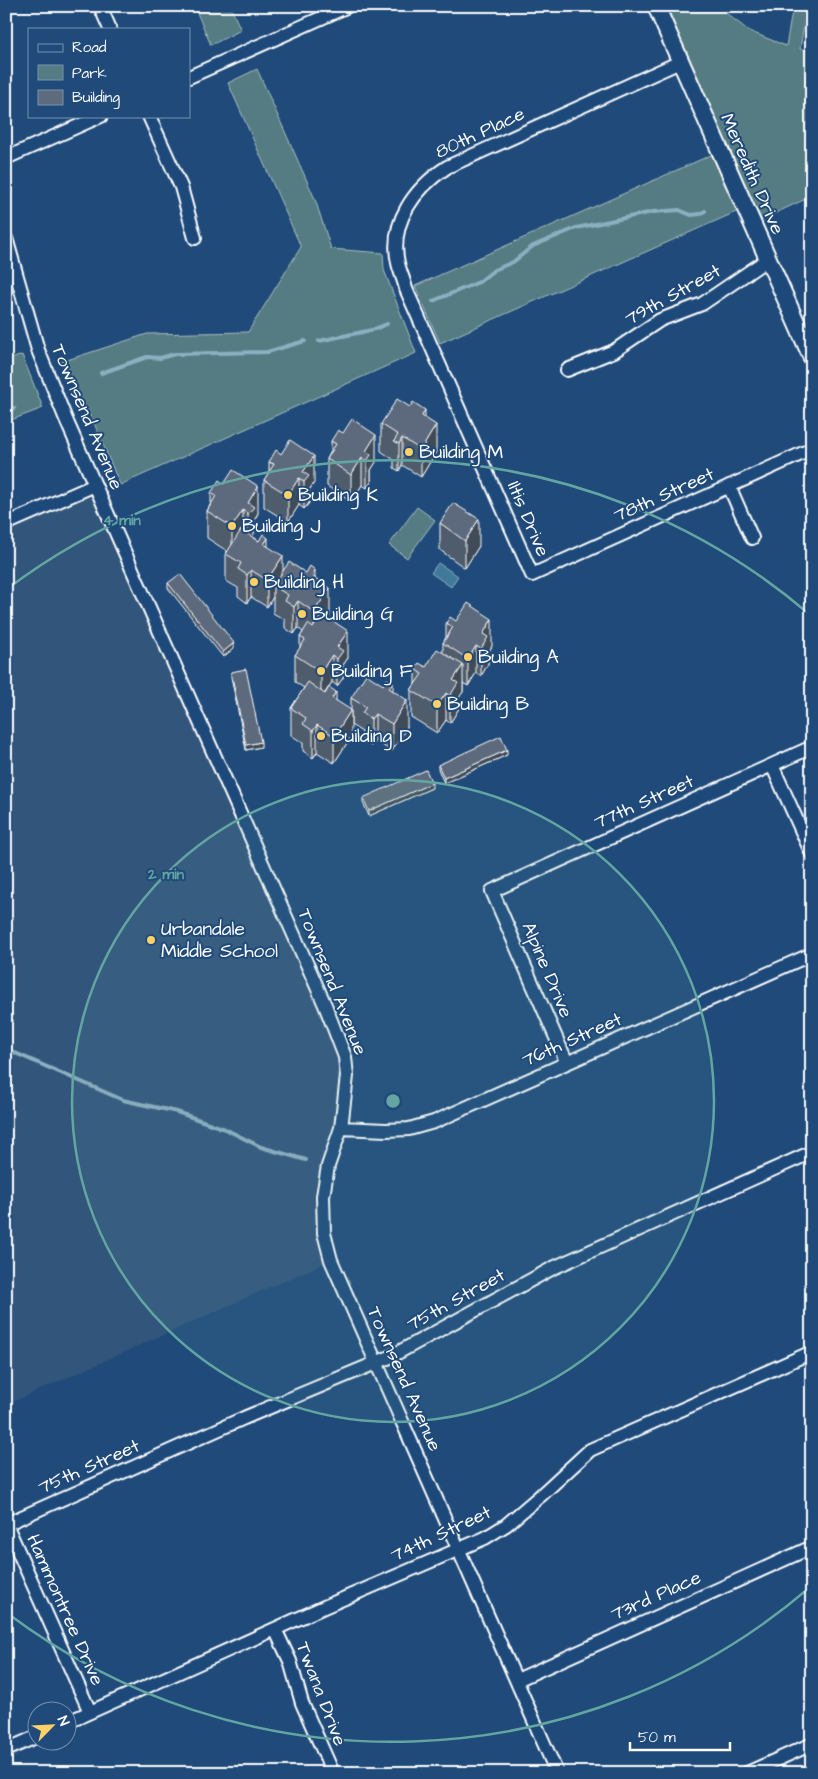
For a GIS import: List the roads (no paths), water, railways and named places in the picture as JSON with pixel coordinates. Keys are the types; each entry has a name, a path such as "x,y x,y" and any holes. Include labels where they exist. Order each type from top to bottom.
{"main road":[{"name":"Meredith Drive","path":"656,6 812,358"}],"street":[{"path":"100,6 110,28"},
{"path":"190,77 327,11 348,6"},
{"name":"80th Place","path":"466,422 406,289 398,262 397,243 400,224 407,206 431,178 447,167 680,62"},
{"path":"6,158 96,118"},
{"path":"150,118 180,187 195,238"},
{"name":"Townsend Avenue","path":"6,238 38,350 95,485 338,1036 345,1056 347,1076 341,1128 328,1166 322,1214 324,1233 332,1260 557,1773"},
{"name":"79th Street","path":"567,370 614,351 660,320 702,304 768,259"},
{"name":"Iltis Drive","path":"466,422 532,575"},
{"name":"78th Street","path":"532,575 812,449"},
{"path":"6,524 95,485"},
{"path":"729,486 752,538"},
{"name":"77th Street","path":"492,891 812,747"},
{"path":"772,764 812,854"},
{"name":"Alpine Drive","path":"492,891 567,1063"},
{"name":"76th Street","path":"341,1128 409,1129 434,1122 812,954"},
{"name":"75th Street","path":"6,1524 244,1418 390,1357 553,1268 812,1152"},
{"name":"74th Street","path":"78,1717 274,1629 485,1538 506,1525 590,1450 812,1352"},
{"name":"Hammontree Drive","path":"6,1524 90,1712"},
{"name":"73rd Place","path":"517,1680 812,1547"},
{"name":"Twana Drive","path":"274,1629 290,1661 302,1703 333,1773"},
{"path":"6,1750 28,1740"},
{"path":"747,1773 812,1744"}],"waterway":[{"path":"433,301 479,282 494,270 513,262 533,246 576,228 653,212 679,210 691,215 700,214 705,211"},
{"path":"319,341 372,330 387,324"},
{"path":"101,373 147,357 160,358 175,354 267,352 305,341"},
{"path":"6,410 14,408"},
{"path":"6,1049 123,1100 177,1112 225,1129 261,1147 306,1160"}],"place":[{"name":"Building M","path":"409,452"},
{"name":"Building K","path":"288,495"},
{"name":"Building J","path":"232,526"},
{"name":"Building H","path":"254,582"},
{"name":"Building G","path":"302,614"},
{"name":"Building A","path":"468,657"},
{"name":"Building F","path":"321,671"},
{"name":"Building B","path":"437,704"},
{"name":"Building D","path":"321,736"},
{"name":"Urbandale Middle School","path":"151,940"}]}
